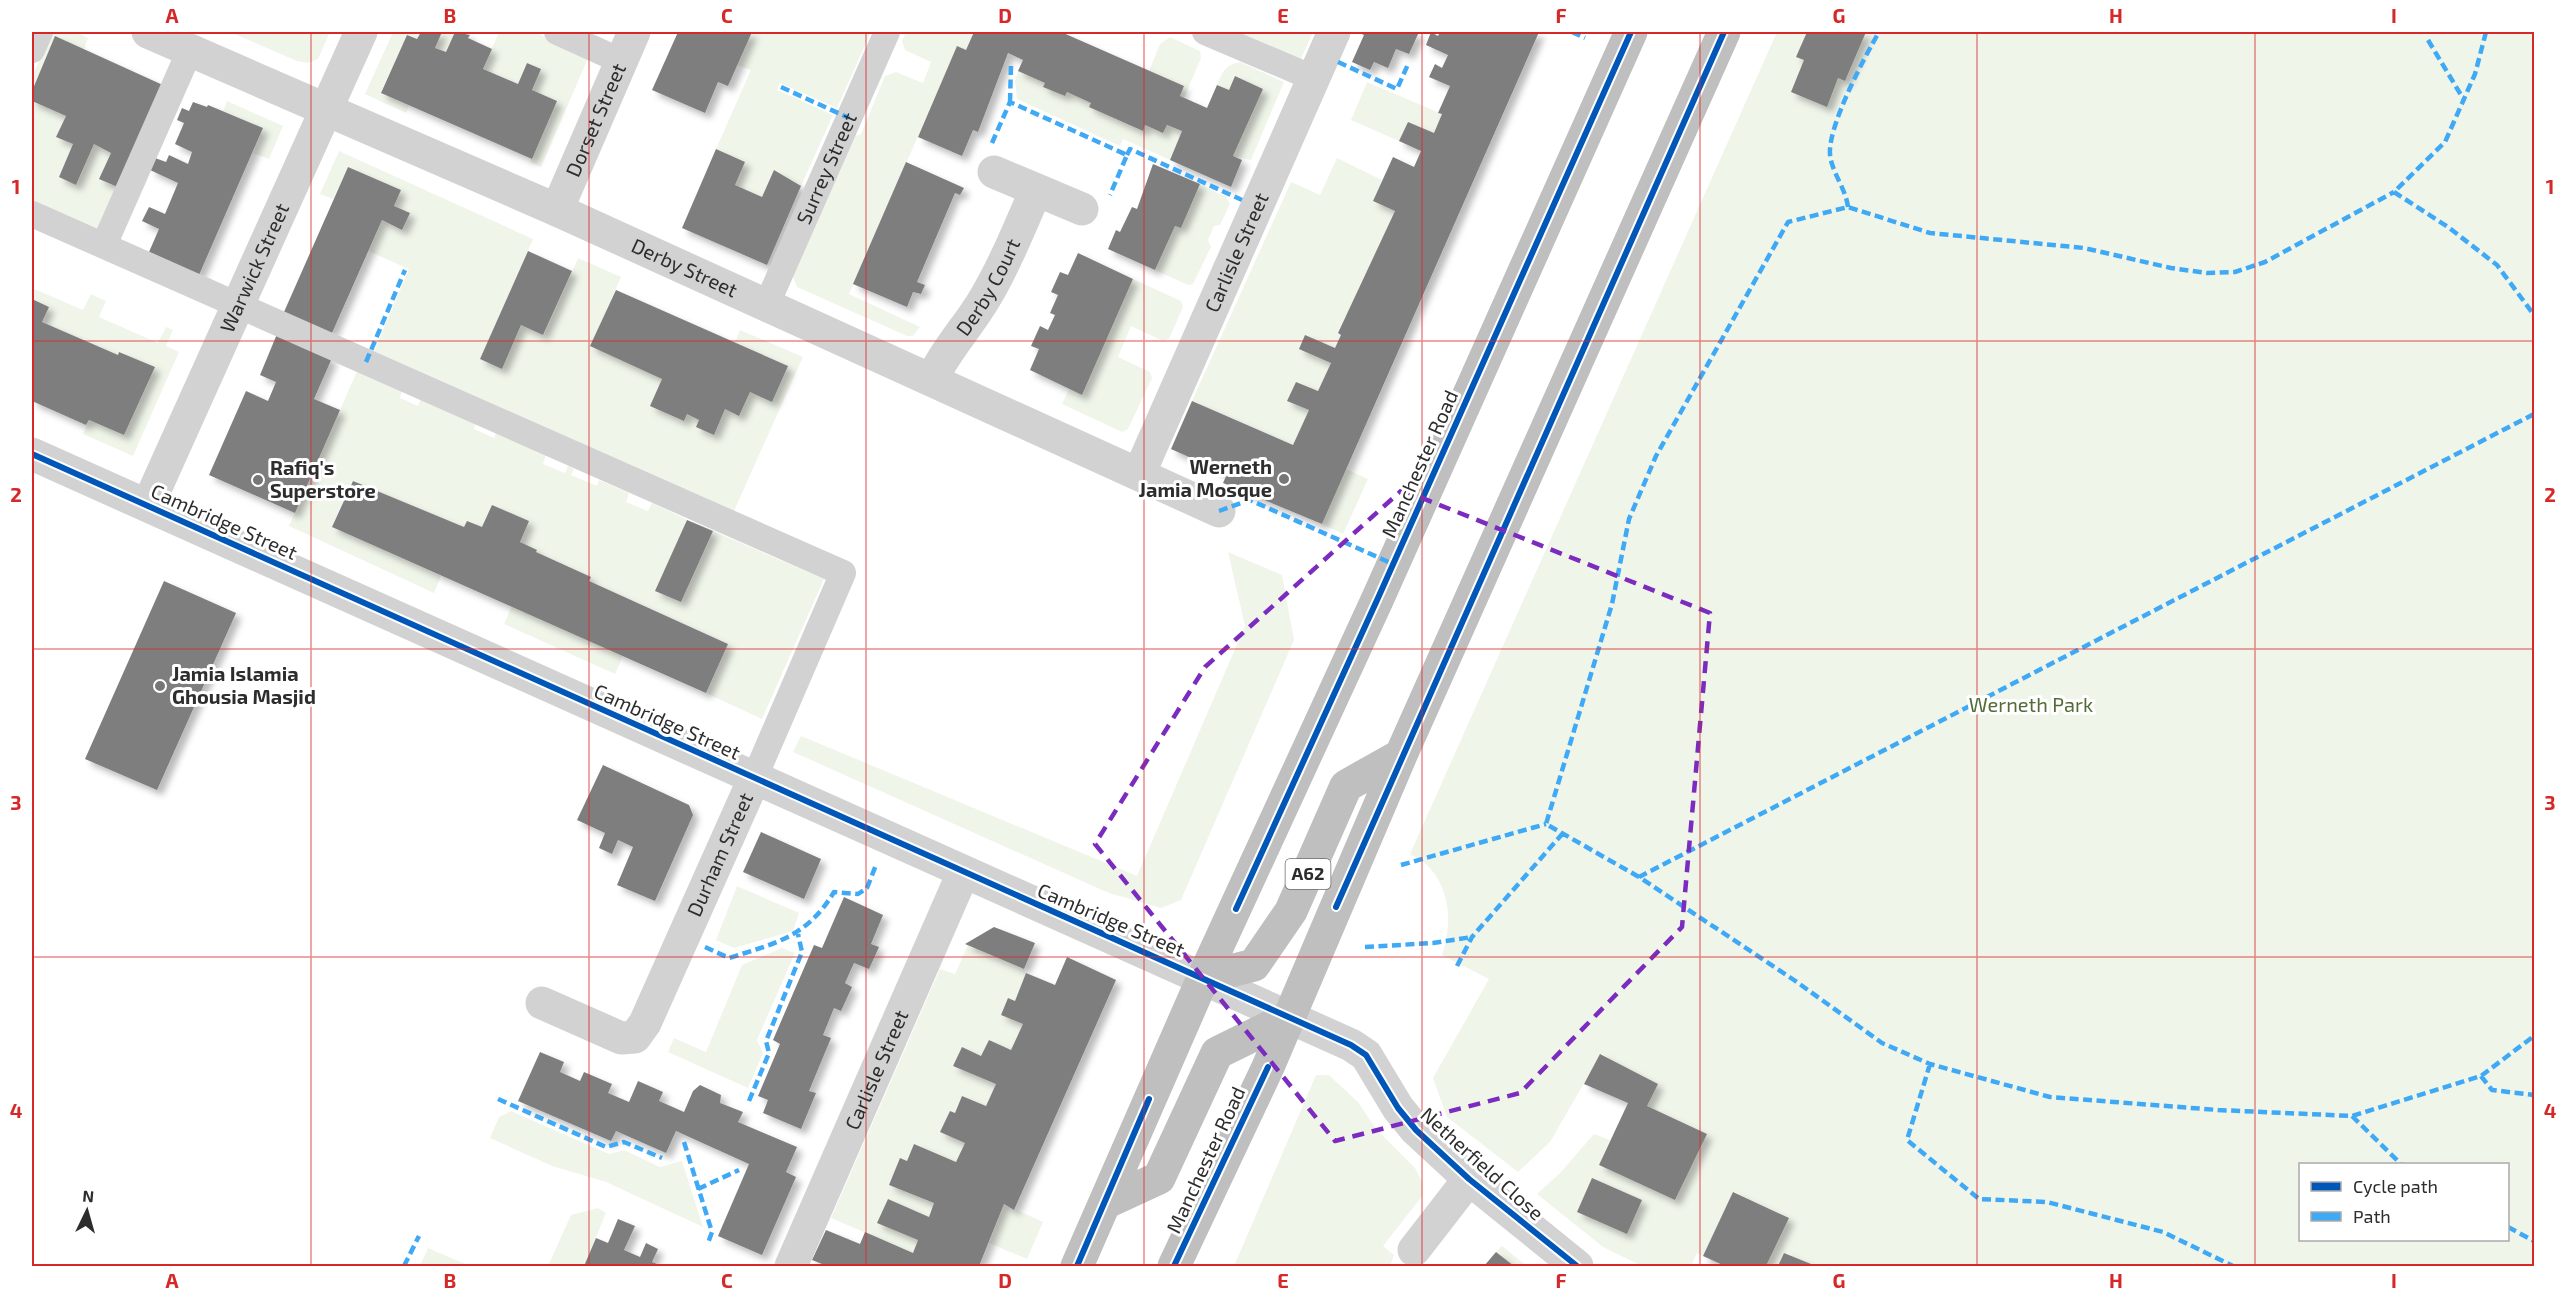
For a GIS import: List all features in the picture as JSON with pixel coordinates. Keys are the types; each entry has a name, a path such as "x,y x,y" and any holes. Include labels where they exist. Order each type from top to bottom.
{"highway":[{"name":"Manchester Road","path":"1077,1266 1107,1202 1203,978 1373,609 1631,32"},
{"name":"Manchester Road","path":"1173,1266 1229,1153 1290,1017 1401,755 1724,32"},
{"name":"A62","path":"1203,978 1254,965 1291,911 1346,786 1401,755"},
{"path":"1107,1202 1159,1178 1217,1053 1290,1017"}],"street":[{"name":"Derby Street","path":"148,32 767,304 1219,511"},
{"name":"Warwick Street","path":"148,505 361,32"},
{"name":"Carlisle Street","path":"1139,474 1334,32"},
{"name":"Dorset Street","path":"556,210 627,46"},
{"path":"994,172 1082,209"},
{"name":"Derby Court","path":"932,379 942,358 983,301 1007,256 1036,190"},
{"name":"Cambridge Street","path":"32,454 963,873 1290,1017"},
{"name":"Durham Street","path":"542,1004 621,1038 635,1037 645,1023 754,779"},
{"name":"Carlisle Street","path":"791,1266 963,873"},
{"name":"Netherfield Close","path":"1290,1017 1366,1055 1398,1108 1416,1130 1469,1179 1577,1266"},
{"name":"Netherfield Close","path":"1414,1250 1469,1179"}],"lane":[{"path":"32,50 40,32"},
{"path":"556,32 627,46"},
{"name":"Surrey Street","path":"767,304 887,32"},
{"path":"1205,32 1313,78"},
{"path":"104,245 189,50"},
{"path":"32,214 237,305"},
{"name":"Durham Street","path":"237,305 843,573 754,779"}],"highlighted area":[{"path":"1402,490 1710,613 1682,927 1520,1093 1335,1141 1095,844 1205,667"}],"green space":[{"path":"51,32 75,32 88,38 84,49 55,37 32,91 32,77"},
{"path":"230,32 330,32 318,59 308,63 297,61"},
{"path":"393,32 421,32 417,39 407,35 381,92 409,105 406,113 365,94"},
{"path":"442,32 455,32 446,52 435,48"},
{"path":"499,32 534,32 589,56 541,167 530,162 557,101 532,90 541,69 527,63 518,84 483,69"},
{"path":"752,32 871,32 837,108 780,83 777,90 833,115 801,186 774,170 762,197 735,185 745,162 716,149 751,70 737,65"},
{"path":"906,32 974,32 966,50 957,47 849,294 920,327 913,336 907,336 797,287 793,277 855,136 861,134 885,76 896,72 923,83 931,62 905,50 902,41"},
{"path":"1235,32 1313,32 1300,61"},
{"name":"Werneth Park","path":"1777,32 2534,32 2534,1266 1816,1266 1785,1253 1778,1266 1766,1266 1789,1218 1734,1192 1703,1256 1697,1253 1691,1266 1642,1266 1603,1247 1537,1194 1561,1172 1594,1134 1610,1140 1599,1165 1675,1200 1706,1134 1647,1106 1657,1084 1601,1054 1550,1142 1518,1172 1447,1117 1433,1078 1489,979 1442,955 1448,921 1446,899 1437,877 1423,862 1410,854"},
{"path":"1170,37 1200,51 1201,58 1184,98 1180,96 1184,86 1149,71 1160,44"},
{"path":"1240,62 1284,82 1251,160 1233,156 1263,89 1235,76 1229,90 1217,85 1225,69"},
{"path":"1018,71 1045,83 1043,87 1065,96 1067,92 1091,103 1090,107 1142,131 1145,125 1163,133 1167,125 1182,131 1170,160 1123,139 1120,146 1017,99 1015,81"},
{"path":"1367,82 1442,114 1434,133 1408,122 1399,141 1351,120"},
{"path":"32,101 66,116 56,137 73,144 59,177 77,184 94,144 111,153 99,179 120,188 101,232 32,201"},
{"path":"227,101 283,126 269,159 253,153 263,128 223,111"},
{"path":"339,151 533,239 480,359 502,369 521,325 544,335 578,258 621,277 591,346 662,379 651,406 684,421 687,414 699,420 714,434 725,409 739,415 750,392 788,366 735,342 740,330 803,357 734,511 374,351 409,269 368,251 382,220 402,230 409,213 394,206 401,190 348,167 333,199 320,194"},
{"path":"1337,158 1382,180 1373,201 1395,211 1338,333 1341,335 1335,348 1306,336 1331,363 1318,391 1296,382 1287,401 1309,410 1293,445 1192,401 1291,182 1320,195"},
{"path":"1200,184 1226,197 1230,204 1220,225 1214,226 1208,240 1211,247 1193,284 1188,285 1155,270 1175,226 1181,228"},
{"path":"1133,279 1181,301 1183,307 1169,339 1163,341 1131,326 1118,357 1150,372 1152,378 1128,429 1122,432 1062,404 1069,389 1082,395"},
{"path":"32,288 83,310 91,294 106,301 99,317 158,343 166,327 173,330 166,346 179,352 133,456 83,434 89,420 124,435 155,367 120,352 118,355 42,322 49,307 32,299"},
{"path":"358,369 402,391 400,398 418,406 421,399 476,423 474,429 494,438 496,433 546,455 543,464 565,473 568,466 574,469 571,475 597,486 599,480 629,493 626,502 648,511 652,503 687,520 656,592 681,602 713,531 824,579 762,719 706,693 728,644 589,581 591,577 536,552 537,550 467,521 464,527 352,481 332,527 441,576 434,593 289,526"},
{"path":"1346,469 1368,479 1343,534 1322,524"},
{"path":"1228,552 1282,575 1294,640 1181,900 1161,908 1109,893 793,752 801,736 1137,876 1245,626"},
{"path":"512,606 623,656 615,674 504,624"},
{"path":"737,886 799,913 793,931 734,948 716,940"},
{"path":"968,945 1024,969 1026,973 1015,1001 1008,998 1001,1015 1023,1024 1011,1050 989,1040 981,1056 962,1047 953,1066 996,1084 986,1106 962,1096 955,1113 950,1111 940,1132 965,1143 956,1162 914,1144 907,1161 900,1158 889,1185 934,1203 929,1217 888,1199 878,1223 918,1240 913,1253 831,1218 940,969 955,974"},
{"path":"782,948 795,953 757,1040 763,1053 748,1088 668,1052 674,1038 706,1052 742,965"},
{"path":"1316,1075 1329,1075 1358,1102 1376,1129 1415,1168 1423,1184 1423,1195 1383,1246 1394,1255 1390,1266 1234,1266"},
{"path":"511,1111 609,1154 624,1150 660,1167 682,1161 703,1227 606,1182 552,1166 490,1138 499,1117"},
{"path":"1004,1204 1043,1222 1027,1259 989,1243"},
{"path":"598,1208 606,1213 584,1266 548,1266 571,1215"},
{"path":"1502,1246 1527,1266 1514,1266 1496,1252"},
{"path":"428,1248 470,1266 420,1266"}],"building":[{"path":"421,32 442,32 435,48 446,52 455,32 470,35 468,38 492,49 483,69 518,84 527,63 541,69 532,90 557,101 532,159 381,93 407,35 417,39"},
{"path":"678,32 752,32 728,86 718,82 705,113 652,90"},
{"path":"974,32 1061,32 1184,86 1180,96 1207,108 1217,85 1229,90 1235,76 1263,89 1233,156 1242,160 1231,187 1170,160 1182,131 1167,125 1163,133 1145,125 1143,131 1089,107 1091,103 1067,92 1065,96 1043,87 1045,83 1018,71 1023,60 1008,53 978,132 973,130 962,156 918,137 957,46 966,50"},
{"path":"1357,32 1419,32 1409,54 1396,49 1388,68 1374,62 1370,70 1352,62 1364,35"},
{"path":"1431,32 1438,36 1440,32 1539,32 1322,524 1223,483 1227,474 1171,449 1192,401 1293,445 1309,410 1287,401 1296,382 1318,391 1331,363 1299,349 1305,335 1335,348 1341,335 1338,333 1395,211 1373,201 1393,157 1414,167 1421,151 1399,141 1408,122 1434,133 1442,114 1438,113 1450,86 1429,77 1435,64 1442,68 1448,55 1426,45"},
{"path":"1807,32 1866,32 1845,81 1838,78 1827,107 1791,92 1804,60 1796,57"},
{"path":"55,36 165,86 120,188 99,179 111,153 94,144 76,185 59,177 73,144 56,137 66,116 32,101 32,91"},
{"path":"193,102 207,107 208,105 263,128 199,275 149,252 159,229 142,221 149,207 165,214 178,183 150,170 155,158 166,162 169,155 188,164 192,152 175,144 184,123 177,120 182,108 189,111"},
{"path":"716,149 745,162 735,185 762,197 774,170 801,186 767,265 682,228"},
{"path":"906,162 964,188 960,195 955,193 917,282 925,285 921,294 913,292 907,307 853,284"},
{"path":"1153,164 1200,184 1181,228 1175,226 1155,270 1108,249 1116,230 1120,232 1132,207 1137,209"},
{"path":"348,167 401,190 394,206 410,213 402,230 382,220 332,333 284,312"},
{"path":"528,251 572,271 543,335 521,325 502,369 480,359"},
{"path":"1078,253 1133,279 1082,395 1030,370 1039,349 1031,346 1040,326 1048,330 1055,315 1050,313 1058,295 1051,292 1060,272 1068,275"},
{"path":"616,290 788,366 772,402 750,392 739,416 725,409 714,435 696,427 699,420 687,414 684,421 650,406 662,379 590,346"},
{"path":"32,299 49,307 42,322 118,355 119,352 155,367 124,435 89,420 86,425 32,401"},
{"path":"277,334 332,358 314,399 340,410 295,513 209,475 246,391 268,401 276,382 260,375"},
{"path":"353,481 464,527 467,521 482,527 492,505 529,521 520,542 537,550 536,552 591,577 589,581 728,644 706,693 332,527"},
{"path":"687,520 713,531 681,602 655,591"},
{"name":"Jamia Islamia Ghousia Masjid","path":"164,581 236,613 157,790 85,759"},
{"path":"603,765 689,805 693,815 655,901 617,885 633,847 618,840 612,854 599,848 605,833 577,820"},
{"path":"761,832 821,859 804,899 743,872"},
{"path":"844,897 883,915 871,944 879,947 869,969 854,963 845,983 852,987 841,1011 834,1008 823,1035 831,1038 809,1091 816,1093 801,1129 763,1113 768,1100 758,1096 780,1044 773,1040 814,945 822,948"},
{"path":"994,927 1035,943 1024,969 965,944"},
{"path":"1067,957 1116,980 1014,1210 1004,1204 979,1266 827,1266 812,1260 826,1230 860,1244 865,1232 913,1253 918,1240 877,1223 888,1199 929,1217 934,1203 889,1185 900,1158 907,1161 914,1144 956,1162 965,1143 940,1132 950,1111 955,1113 962,1096 986,1106 996,1084 953,1066 962,1047 981,1056 989,1040 1011,1050 1023,1024 1001,1015 1008,998 1015,1001 1026,973 1055,985"},
{"path":"540,1052 564,1062 560,1072 580,1081 584,1072 612,1084 608,1093 629,1102 638,1081 663,1092 659,1101 684,1112 693,1091 700,1085 721,1095 720,1103 743,1112 738,1122 797,1147 786,1172 796,1177 762,1255 718,1236 749,1164 676,1131 666,1153 616,1131 611,1141 518,1101"},
{"path":"1600,1054 1658,1084 1647,1106 1707,1134 1675,1200 1599,1165 1628,1103 1584,1084"},
{"path":"1592,1178 1642,1200 1627,1234 1577,1212"},
{"path":"1733,1192 1789,1218 1766,1266 1725,1266 1703,1256"},
{"path":"618,1219 635,1226 624,1250 640,1257 646,1243 658,1249 652,1262 662,1266 584,1266 596,1238 608,1243"},
{"path":"1496,1252 1514,1266 1484,1266"},
{"path":"1784,1253 1816,1266 1778,1266"}],"marked path":[{"path":"1572,32 1585,38"},
{"path":"1848,207 1831,160 1831,142 1848,92 1879,32"},
{"path":"2486,32 2475,74 2445,142 2394,192 2448,227 2497,265 2534,315"},
{"path":"2428,40 2464,100"},
{"path":"1338,62 1397,89 1409,62"},
{"path":"1010,102 1011,64"},
{"path":"781,87 849,118"},
{"path":"992,143 1010,102 1127,155 1110,195"},
{"path":"1127,155 1130,149 1242,200"},
{"path":"1639,877 1546,824 1612,604 1629,519 1656,456 1788,222 1848,207 1930,233 2084,248 2171,268 2207,273 2235,272 2265,262 2394,192"},
{"path":"366,362 405,270"},
{"path":"2534,414 1639,877 1794,980 1882,1043 1930,1064 2050,1097 2218,1110 2352,1116 2481,1076 2534,1036"},
{"path":"1219,511 1250,500 1393,564"},
{"path":"1401,865 1546,824"},
{"path":"1457,966 1472,937 1563,833"},
{"path":"705,947 729,958 789,936 813,919 834,892 858,894 867,888 876,865"},
{"path":"749,1101 769,1053 766,1041 802,952 798,934"},
{"path":"1365,947 1433,943 1472,937"},
{"path":"1930,1064 1907,1140 1979,1199 2047,1202 2163,1232 2233,1266"},
{"path":"2481,1076 2492,1090 2534,1095"},
{"path":"498,1099 606,1147 624,1142 662,1158"},
{"path":"2352,1116 2400,1163"},
{"path":"684,1142 712,1232 708,1243"},
{"path":"698,1189 739,1170"},
{"path":"2509,1228 2534,1241"},
{"path":"404,1266 419,1236"}],"cycle path":[{"path":"1236,909 1631,32"},
{"path":"1336,907 1724,32"},
{"path":"32,454 1351,1045 1366,1055 1398,1108 1416,1130 1469,1179 1577,1266"},
{"path":"1174,1266 1268,1067"},
{"path":"1077,1266 1149,1099"}],"place":[{"name":"Werneth Jamia Mosque","path":"1284,479"},
{"name":"Rafiq's Superstore","path":"258,480"},
{"name":"Jamia Islamia Ghousia Masjid","path":"160,686"}]}
